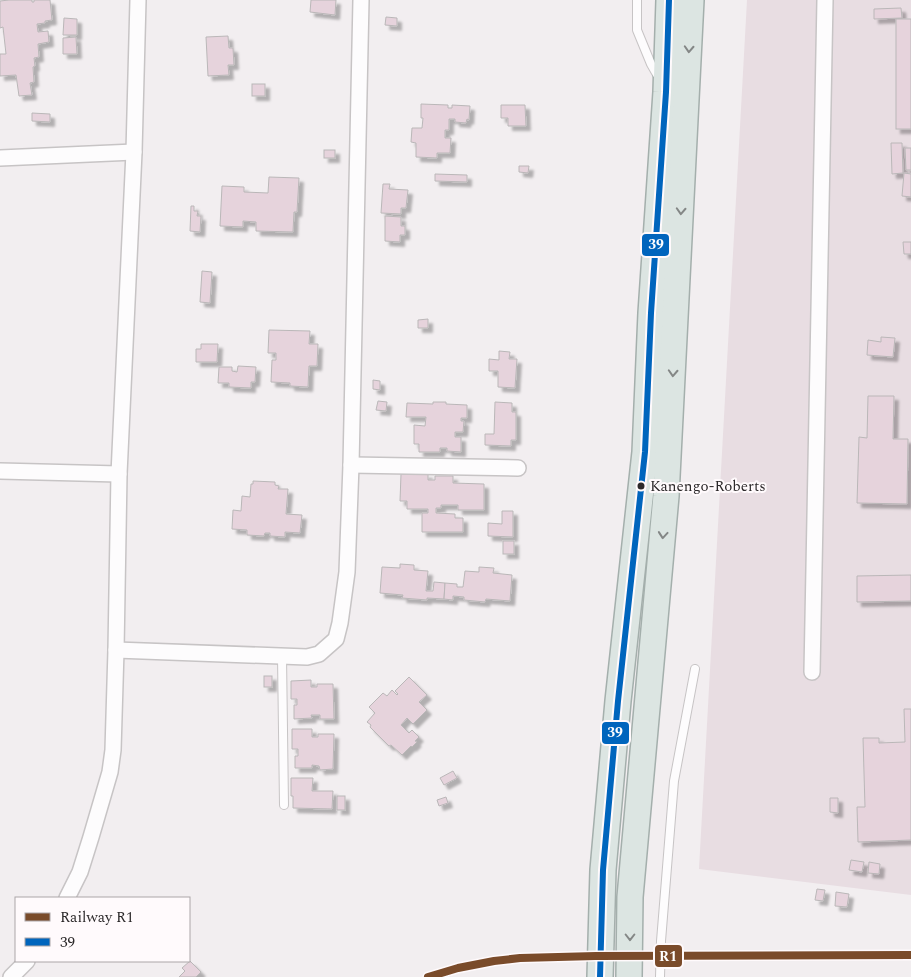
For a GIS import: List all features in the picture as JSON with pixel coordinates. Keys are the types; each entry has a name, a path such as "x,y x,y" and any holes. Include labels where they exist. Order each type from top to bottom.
{"highway":[{"path":"600,977 603,870 613,747 645,452 651,313 666,92 669,0"},
{"path":"629,977 630,897 666,496 691,0"}],"street":[{"path":"68,897 80,872 110,772 113,750 119,474 134,152 138,0"},
{"path":"116,650 307,657 319,654 336,639 347,572 361,0"},
{"path":"812,672 825,0"},
{"path":"0,158 134,152"},
{"path":"351,465 518,468"},
{"path":"0,471 119,474"},
{"path":"11,977 26,962"}],"lane":[{"path":"637,0 637,30 651,64 666,92"},
{"path":"282,656 284,805"},
{"path":"660,977 661,941 674,781 696,669"}],"shaded area":[{"path":"747,0 911,0 911,895 699,869"}],"building":[{"path":"32,0 34,2 34,0 50,0 52,20 37,24 38,32 48,31 49,42 38,44 39,57 34,58 35,66 33,67 34,82 30,83 32,95 19,96 16,75 0,76 0,54 6,54 3,27 0,28 0,1"},
{"path":"311,0 336,0 335,15 310,12"},
{"path":"901,8 902,18 874,19 874,9"},
{"path":"386,17 397,18 397,26 385,25"},
{"path":"64,18 77,19 77,35 63,35"},
{"path":"896,19 911,19 911,129 896,129"},
{"path":"228,36 229,48 233,48 234,65 228,65 229,75 208,76 206,37"},
{"path":"76,37 77,54 63,54 63,38"},
{"path":"252,84 265,84 265,96 252,96"},
{"path":"421,104 448,105 448,108 452,108 452,105 470,106 469,120 467,119 466,123 455,122 455,119 449,119 449,130 445,130 445,138 451,138 450,153 437,153 437,158 416,157 416,143 411,142 412,128 422,128"},
{"path":"501,105 525,105 526,126 508,126 508,118 501,118"},
{"path":"32,113 50,114 50,122 32,121"},
{"path":"891,143 902,143 903,173 892,174"},
{"path":"905,148 911,148 911,170 906,170"},
{"path":"324,150 335,150 335,158 324,158"},
{"path":"519,166 529,166 528,173 519,172"},
{"path":"904,173 911,174 911,197 902,196"},
{"path":"435,174 467,175 467,182 435,181"},
{"path":"269,177 299,178 297,212 294,212 293,232 256,231 256,222 243,221 243,227 220,226 222,186 244,187 244,192 268,193"},
{"path":"383,184 390,184 389,189 408,190 406,208 401,208 401,214 381,213"},
{"path":"191,206 194,206 194,211 198,211 197,216 201,216 200,232 190,231"},
{"path":"385,216 401,217 401,226 405,226 405,235 400,235 400,242 385,241"},
{"path":"903,242 911,242 911,254 904,254"},
{"path":"202,271 212,272 210,303 200,302"},
{"path":"428,319 428,328 418,328 418,320"},
{"path":"269,330 310,331 309,344 318,344 317,366 309,366 308,387 290,386 290,383 271,382 272,360 276,360 276,353 268,353"},
{"path":"881,337 895,338 893,357 867,355 868,340 881,342"},
{"path":"201,344 218,344 217,362 196,362 196,349 201,349"},
{"path":"499,351 510,352 509,359 517,359 515,388 498,387 498,371 489,371 489,359 499,360"},
{"path":"238,366 256,367 255,382 251,382 251,388 229,387 229,383 218,383 219,367 232,367 232,371 237,372"},
{"path":"373,380 380,381 380,390 373,389"},
{"path":"868,396 894,396 893,439 908,439 907,504 857,503 859,437 867,438"},
{"path":"378,401 387,402 386,411 376,410"},
{"path":"433,402 467,405 467,418 461,418 461,421 464,421 463,432 455,432 455,437 461,437 461,452 447,451 447,448 440,448 440,452 419,452 419,444 414,444 414,425 425,426 426,417 406,417 407,403 433,404"},
{"path":"495,402 512,403 512,412 516,412 516,440 511,440 511,446 485,445 485,434 494,434"},
{"path":"401,474 428,474 428,480 435,480 435,476 453,476 453,483 484,484 484,510 458,510 458,505 441,505 441,508 436,508 436,513 455,514 455,518 463,518 463,532 422,532 422,513 428,513 428,509 407,509 407,501 400,501"},
{"path":"253,481 275,482 275,485 279,486 278,489 288,489 286,514 302,515 300,533 285,532 285,537 270,536 270,533 265,533 264,536 247,535 247,530 232,529 233,510 241,511 242,496 250,497"},
{"path":"502,511 513,511 513,537 488,536 488,523 502,524"},
{"path":"503,541 514,541 514,554 503,554"},
{"path":"400,564 414,565 414,570 428,571 426,591 433,591 434,582 445,583 444,599 402,598 403,595 380,593 382,567 400,568"},
{"path":"479,567 494,568 493,573 512,575 510,601 486,599 485,602 464,600 464,597 453,596 453,600 444,599 445,583 457,584 457,587 463,587 465,571 479,572"},
{"path":"911,575 911,601 857,602 857,576"},
{"path":"264,676 272,676 272,687 264,687"},
{"path":"409,677 427,695 419,702 427,710 413,724 407,718 401,725 409,733 412,730 419,737 415,741 417,742 402,755 391,745 389,746 367,722 375,713 369,707 383,693 387,696 392,690 397,695 395,691"},
{"path":"311,680 311,687 317,687 317,684 333,684 334,719 320,719 320,715 311,715 312,718 294,719 294,705 297,705 297,699 291,699 291,681"},
{"path":"904,709 911,709 911,840 858,842 857,807 865,807 863,738 879,738 879,743 905,742"},
{"path":"292,729 312,729 312,737 318,737 318,734 334,734 333,769 320,770 319,766 312,765 312,768 295,768 295,756 298,756 298,749 292,749"},
{"path":"453,771 457,778 444,785 440,778"},
{"path":"291,778 313,778 312,791 333,791 332,809 293,808"},
{"path":"337,796 345,796 345,810 337,810"},
{"path":"446,797 448,803 439,806 437,800"},
{"path":"830,798 838,798 838,813 830,812"},
{"path":"851,860 864,862 862,872 849,870"},
{"path":"869,862 880,864 879,874 868,873"},
{"path":"817,889 825,890 823,901 815,900"},
{"path":"836,892 849,894 847,907 835,906"},
{"path":"190,961 201,972 196,977 179,977 185,971 182,968"}],"rail line":[{"name":"R1","path":"428,977 458,968 520,958 911,955"}],"transit line":[{"name":"39","path":"600,977 603,870 618,701 645,452 651,313 666,92 669,0"}],"place":[{"name":"Kanengo-Roberts","path":"641,486"}]}
